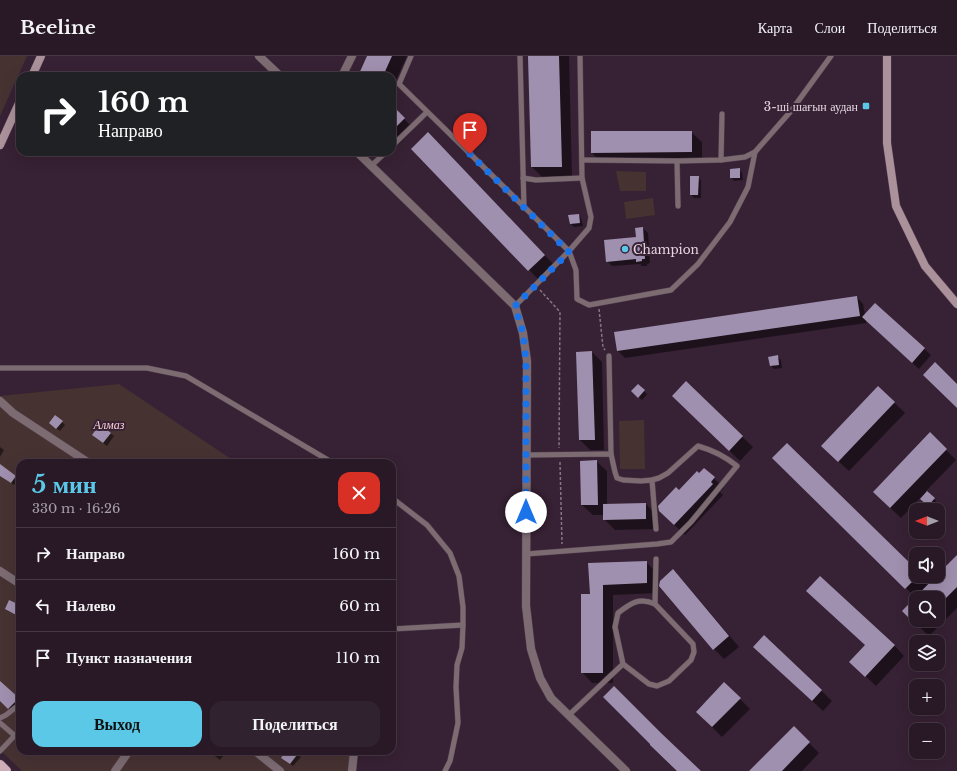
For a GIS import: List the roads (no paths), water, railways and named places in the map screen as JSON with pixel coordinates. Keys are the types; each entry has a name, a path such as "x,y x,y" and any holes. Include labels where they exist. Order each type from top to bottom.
{"main road":[{"path":"0,765 6,771"}],"street":[{"path":"34,72 41,56"},
{"path":"259,56 276,72"},
{"path":"344,72 352,56"},
{"path":"887,56 887,143 896,206 925,266 957,304"},
{"path":"0,145 16,110"},
{"path":"361,156 515,306 523,333 526,361 526,606 531,649 540,678 551,698 626,771"},
{"path":"0,401 12,413 83,459"},
{"path":"0,571 16,581"},
{"path":"115,771 126,755"},
{"path":"260,755 280,771"},
{"path":"352,771 354,755"}],"lane":[{"path":"411,56 399,84 569,252 576,270 577,298 589,305 671,290 698,264 730,222 748,187 755,152"},
{"path":"520,56 524,207"},
{"path":"515,306 569,252 589,228 591,218 582,178 580,56"},
{"path":"582,160 678,161 721,160 745,157 755,152 791,111 832,56"},
{"path":"396,142 427,112"},
{"path":"721,160 722,114"},
{"path":"371,166 382,156"},
{"path":"678,161 678,206"},
{"path":"523,178 536,180 582,178"},
{"path":"526,554 671,542 691,522 736,466 731,461 706,448 698,446 668,473 652,480 623,480 617,478 611,454 609,356"},
{"path":"0,368 148,368 186,376 326,459"},
{"path":"526,455 611,454"},
{"path":"652,480 656,529"},
{"path":"396,501 427,525 450,553 459,576 463,607 463,625 462,648 457,665 456,687 458,723 450,761 445,771"},
{"path":"655,604 656,559"},
{"path":"648,601 655,604 693,644 694,652 691,660 668,681 657,686 649,684 623,664 615,627 618,613 633,602 648,601"},
{"path":"396,629 463,625"},
{"path":"569,715 623,664"},
{"path":"0,718 6,716 16,707"},
{"path":"0,723 14,736 0,751"}],"place":[{"name":"3-ші шағын аудан","path":"866,106"},
{"name":"Champion","path":"625,249"}],"park label":[{"name":"Алмаз","path":"109,424"}]}
